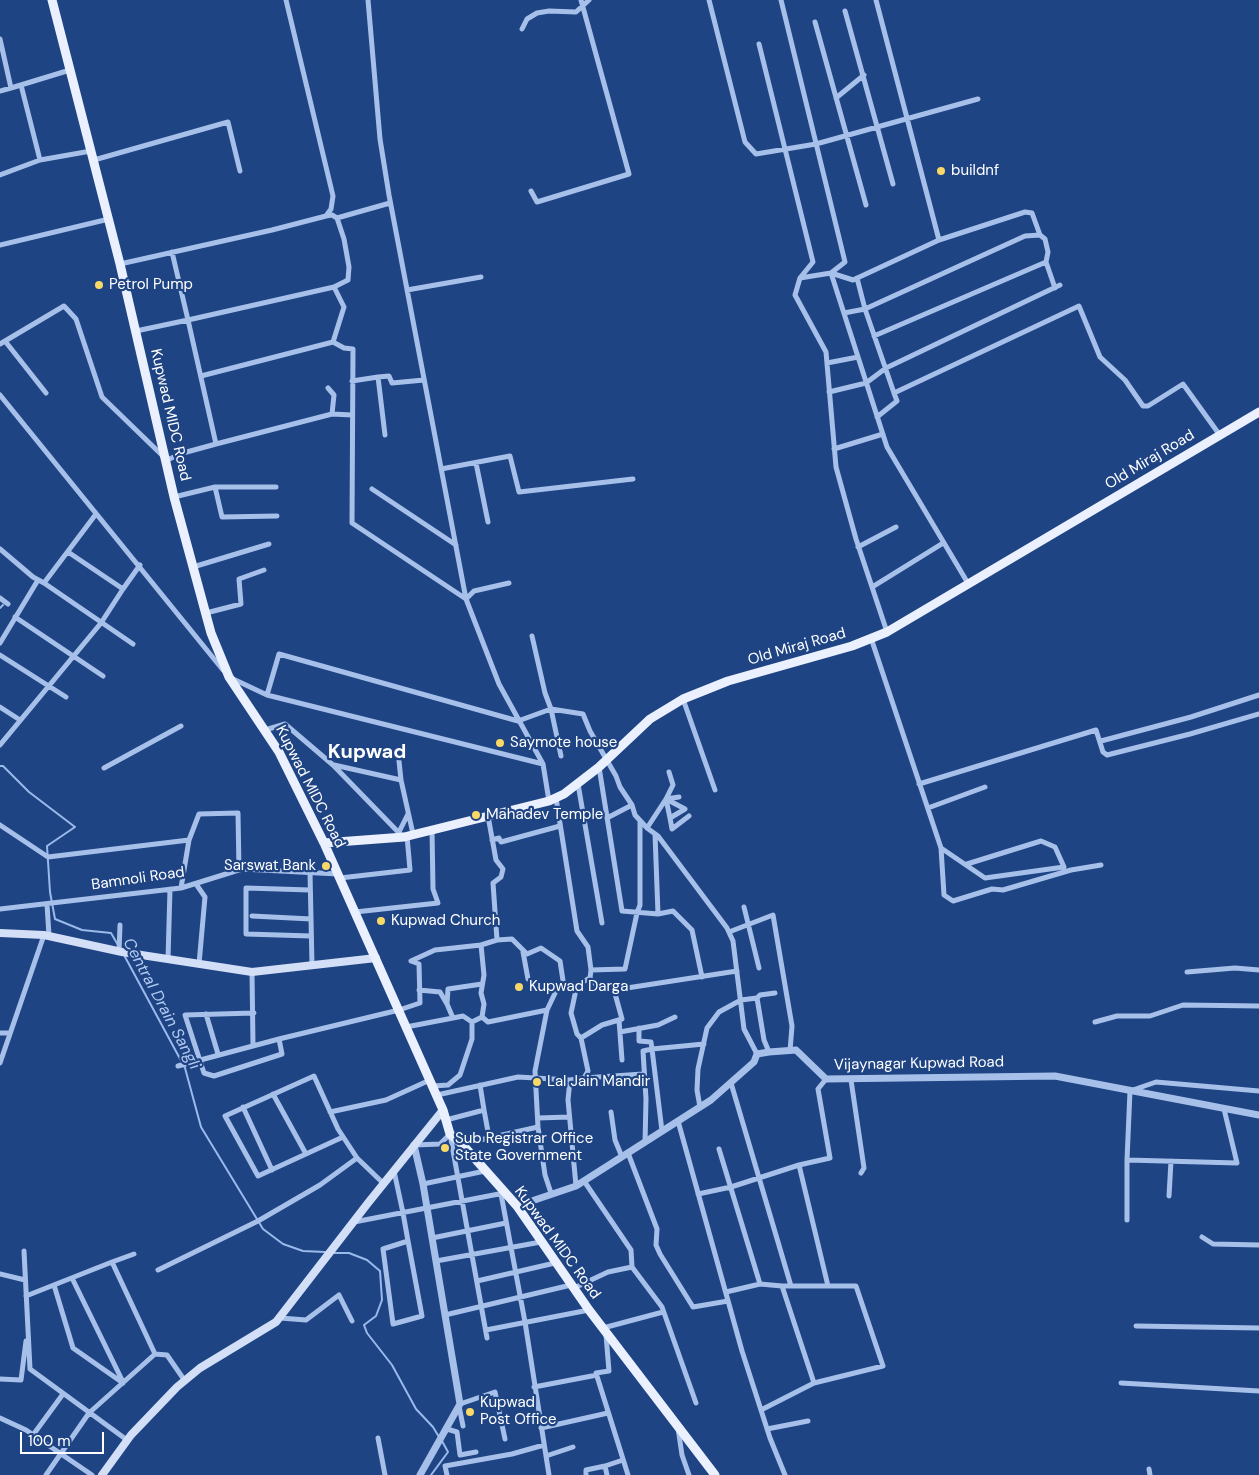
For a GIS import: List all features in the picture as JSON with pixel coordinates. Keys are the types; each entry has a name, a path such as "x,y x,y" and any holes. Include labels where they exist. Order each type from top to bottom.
{"main road":[{"name":"Kupwad MIDC Road","path":"52,0 109,219 167,460 174,497 206,613 229,677 279,752 324,843 437,1095 450,1134 462,1144 516,1206 588,1310 715,1475"},
{"name":"Old Miraj Road","path":"324,843 405,835 432,830 552,799 578,784 599,767 606,758 650,719 683,699 728,681 887,632 969,586 1219,434 1259,412"},
{"path":"0,933 46,936 119,952 252,972 376,958"},
{"path":"102,1475 126,1440 185,1381 200,1368 228,1354 280,1318 383,1184 443,1110"}],"street":[{"path":"286,0 333,196 331,210 326,216"},
{"path":"368,0 380,139 390,203 466,599 499,684 543,764 560,826 577,931 588,947 591,970 590,978 601,990 614,990 737,971"},
{"path":"531,191 537,202 629,174 582,0"},
{"path":"522,29 527,19 536,13 549,11 576,12 584,7 589,0"},
{"path":"709,0 745,142 756,154 816,144 978,99"},
{"path":"781,0 845,262 831,273"},
{"path":"876,0 939,240"},
{"path":"845,11 893,184"},
{"path":"815,22 866,205"},
{"path":"0,38 11,88"},
{"path":"759,44 813,262 800,278 795,295 826,352 836,467 858,547 887,632"},
{"path":"0,92 70,70"},
{"path":"836,98 864,75"},
{"path":"21,85 40,160"},
{"path":"0,175 40,160 92,156 228,122 240,171"},
{"path":"337,218 390,203"},
{"path":"800,278 831,273 853,280 939,240 1025,212 1032,213 1040,235 1045,239 1048,252 1046,262 1057,287 886,368 866,383 829,392"},
{"path":"120,264 332,215 337,218 344,239 349,267 348,280 334,288 136,331"},
{"path":"0,245 109,219"},
{"path":"844,313 865,309 1025,236 1040,235"},
{"path":"172,252 216,444"},
{"path":"874,336 1046,262"},
{"path":"831,273 887,447 969,586"},
{"path":"407,290 481,277"},
{"path":"857,278 865,309 897,401 877,417"},
{"path":"333,342 344,307 334,288"},
{"path":"46,393 3,342 64,306 76,319 102,397 167,460 216,444 332,414 352,415"},
{"path":"894,393 1079,306 1100,357 1125,380 1143,406 1148,406 1184,384 1219,434"},
{"path":"201,376 333,342 344,348 352,349 352,522 466,599"},
{"path":"827,362 858,357"},
{"path":"352,381 389,376 392,383 424,380"},
{"path":"378,377 385,435"},
{"path":"328,388 334,394 332,414"},
{"path":"0,395 96,514 140,565 229,677 267,695 543,764"},
{"path":"834,449 883,434"},
{"path":"441,469 510,456 519,492 633,479"},
{"path":"476,463 488,522"},
{"path":"174,497 215,487 276,487"},
{"path":"215,487 222,517 277,516"},
{"path":"372,489 456,545"},
{"path":"44,583 96,514"},
{"path":"858,547 896,527"},
{"path":"872,587 944,543"},
{"path":"193,567 269,544"},
{"path":"0,549 38,580 133,644"},
{"path":"68,552 123,589"},
{"path":"0,746 101,623 140,565"},
{"path":"206,613 241,604 239,579 264,570"},
{"path":"0,643 38,580"},
{"path":"466,599 474,591 509,583"},
{"path":"0,598 8,604"},
{"path":"15,617 103,676"},
{"path":"532,636 561,756"},
{"path":"871,638 941,848 942,888 944,895 953,901 992,889 1003,890 1071,870 1101,865"},
{"path":"267,695 279,654 518,721 551,710 583,714 620,787 632,805 635,815 655,834 729,932 737,971 744,1029 757,1054 754,1062 700,1107 576,1186 516,1206"},
{"path":"0,655 66,697"},
{"path":"1101,741 1191,717 1259,694"},
{"path":"683,699 715,790"},
{"path":"0,707 20,720"},
{"path":"919,784 1096,730 1103,752 1107,754 1118,753 1259,714"},
{"path":"265,730 285,724 333,765 405,835"},
{"path":"104,768 181,726"},
{"path":"399,761 408,813 405,835"},
{"path":"333,765 401,780"},
{"path":"599,767 622,911 658,914 673,911 692,930 702,977"},
{"path":"647,828 673,785 669,772"},
{"path":"578,784 602,923"},
{"path":"928,808 985,787"},
{"path":"666,799 679,797"},
{"path":"666,799 685,809 670,818"},
{"path":"666,799 672,828 689,816"},
{"path":"607,818 632,805"},
{"path":"181,888 189,840 199,814 238,813 239,870"},
{"path":"405,835 408,813"},
{"path":"488,816 496,860 503,869 500,877 493,883 497,940"},
{"path":"591,970 625,969 640,905 640,821"},
{"path":"0,825 48,857 189,840"},
{"path":"492,840 499,838 501,842 560,826"},
{"path":"355,912 438,903 433,889 431,863 432,830"},
{"path":"655,834 658,914"},
{"name":"Bamnoli Road","path":"0,909 181,888 239,870 310,872 339,876 410,870 405,835"},
{"path":"941,848 985,878 1064,867 1055,847 1041,841 967,864"},
{"path":"310,872 312,965"},
{"path":"196,884 205,897 199,964"},
{"path":"310,890 246,888 246,934 311,936"},
{"path":"168,959 170,889"},
{"path":"0,1063 46,936 47,904"},
{"path":"744,907 759,968"},
{"path":"729,932 773,915 792,1026 790,1050 757,1054"},
{"path":"252,916 311,918"},
{"path":"119,952 120,925"},
{"path":"178,1066 218,1054 399,1010 420,1003 419,964 411,961 435,950 481,946 497,940 512,939 527,954 541,948 560,961 564,987"},
{"path":"481,946 484,975 481,993 484,1004 482,1017"},
{"path":"523,951 528,978"},
{"path":"1187,972 1235,968 1259,970"},
{"path":"252,972 253,1045"},
{"path":"551,1193 545,1175 538,1127 535,1071 547,1010 557,989 577,985 590,978"},
{"path":"447,1004 448,990 482,984"},
{"path":"577,985 571,1013 577,1034 581,1038 588,1072 584,1078"},
{"path":"419,990 440,992 453,1018"},
{"path":"614,990 622,1019 619,1020 622,1060"},
{"path":"700,1107 697,1090 698,1069 707,1028 717,1014 741,1000 775,993"},
{"path":"757,998 764,1040 770,1052"},
{"path":"1095,1022 1117,1016 1150,1016 1183,1005 1259,1006"},
{"path":"482,1017 488,1022 547,1010"},
{"path":"254,1013 185,1015 204,1073 214,1076 282,1054 279,1039"},
{"path":"206,1014 218,1054"},
{"path":"406,1026 463,1016 472,1022"},
{"path":"472,1022 482,1017"},
{"path":"620,1032 658,1024 675,1017"},
{"path":"581,1038 602,1025 619,1020"},
{"path":"330,1112 359,1104 386,1100 431,1083 448,1085 460,1075 472,1039 472,1022"},
{"path":"639,1028 639,1041 651,1042 662,1131"},
{"path":"0,1033 10,1033"},
{"path":"645,1143 646,1099 643,1051 704,1044"},
{"name":"Vijaynagar Kupwad Road","path":"790,1050 796,1050 826,1079 1055,1076 1259,1115"},
{"path":"437,1095 518,1077 536,1080 570,1080 643,1074"},
{"path":"343,1137 258,1176 225,1116 314,1076 343,1137 357,1158 383,1184"},
{"path":"698,1194 731,1188 799,1165 830,1158 818,1089 826,1079"},
{"path":"570,1080 568,1100 576,1186"},
{"path":"851,1080 864,1168 861,1173"},
{"path":"1127,1220 1130,1091 1156,1082 1259,1091"},
{"path":"731,1083 791,1286"},
{"path":"480,1086 489,1137"},
{"path":"273,1094 306,1154"},
{"path":"243,1107 272,1170"},
{"path":"1127,1160 1237,1163 1224,1109"},
{"path":"446,1120 484,1110"},
{"path":"611,1112 616,1140 625,1155 657,1230 656,1245 660,1254 693,1307 728,1301"},
{"path":"538,1118 569,1117"},
{"path":"678,1121 728,1301 767,1429 785,1475"},
{"path":"462,1144 538,1127"},
{"path":"450,1134 440,1144 414,1146 428,1208 463,1426"},
{"path":"450,1134 487,1338"},
{"path":"720,1149 760,1284"},
{"path":"158,1270 258,1221 320,1185 357,1158"},
{"path":"1169,1196 1171,1161"},
{"path":"799,1165 828,1286"},
{"path":"394,1170 403,1213 422,1316 392,1324 382,1249 408,1241"},
{"path":"423,1184 485,1171"},
{"path":"584,1181 631,1250 632,1267 663,1312 696,1404"},
{"path":"354,1222 503,1193 506,1223 525,1322 549,1475"},
{"path":"432,1238 506,1223"},
{"path":"1202,1237 1213,1244 1259,1245"},
{"path":"436,1261 511,1249 541,1242"},
{"path":"24,1252 30,1369 126,1440"},
{"path":"26,1296 134,1254"},
{"path":"112,1262 155,1354"},
{"path":"477,1282 555,1263"},
{"path":"445,1315 572,1287 608,1272 632,1267"},
{"path":"0,1274 25,1280"},
{"path":"72,1278 123,1383"},
{"path":"726,1292 760,1284 782,1286 856,1286 883,1366 814,1382 761,1410"},
{"path":"54,1285 73,1348 123,1383"},
{"path":"782,1286 814,1382"},
{"path":"280,1318 306,1320 338,1295 352,1321"},
{"path":"486,1330 588,1310"},
{"path":"534,1387 609,1371 604,1330 663,1312"},
{"path":"1136,1326 1259,1328"},
{"path":"0,1380 21,1380 28,1330"},
{"path":"46,1475 90,1413 155,1354 166,1355 185,1381"},
{"path":"597,1375 628,1475"},
{"path":"1121,1383 1259,1391"},
{"path":"420,1475 460,1405 495,1392 505,1439"},
{"path":"33,1436 63,1394"},
{"path":"541,1428 608,1413"},
{"path":"0,1418 33,1436 92,1475"},
{"path":"767,1429 808,1421"},
{"path":"677,1425 682,1455 689,1475"},
{"path":"447,1429 457,1432 460,1455 476,1452"},
{"path":"378,1438 385,1475"},
{"path":"447,1475 445,1466 512,1454 544,1445"},
{"path":"546,1456 573,1448"},
{"path":"586,1475 586,1470 623,1460"},
{"path":"605,1466 607,1475"}],"waterway":[{"name":"Central Drain Sangli","path":"0,608 3,605"},
{"name":"Central Drain Sangli","path":"0,766 3,766 29,792 75,827 47,846 50,892 55,919 82,930 111,933 118,945"},
{"name":"Central Drain Sangli","path":"124,955 185,1068 201,1127 263,1229 283,1244 303,1251 325,1252"},
{"name":"Central Drain Sangli","path":"333,1253 349,1253 367,1260 380,1271 382,1300 376,1316 364,1325 367,1333 392,1365 416,1409 433,1427 439,1437"},
{"name":"Central Drain Sangli","path":"431,1475 448,1452 442,1441"}],"place":[{"name":"buildnf","path":"941,171"},
{"name":"Petrol Pump","path":"99,285"},
{"name":"Saymote house","path":"500,743"},
{"name":"Mahadev Temple","path":"476,815"},
{"name":"Sarswat Bank","path":"326,866"},
{"name":"Kupwad Church","path":"381,921"},
{"name":"Kupwad Darga","path":"519,987"},
{"name":"Lal Jain Mandir","path":"537,1082"},
{"name":"Sub Registrar Office State Government","path":"445,1148"},
{"name":"Kupwad Post Office","path":"470,1412"}],"district":[{"name":"Kupwad","path":"367,753"}]}
